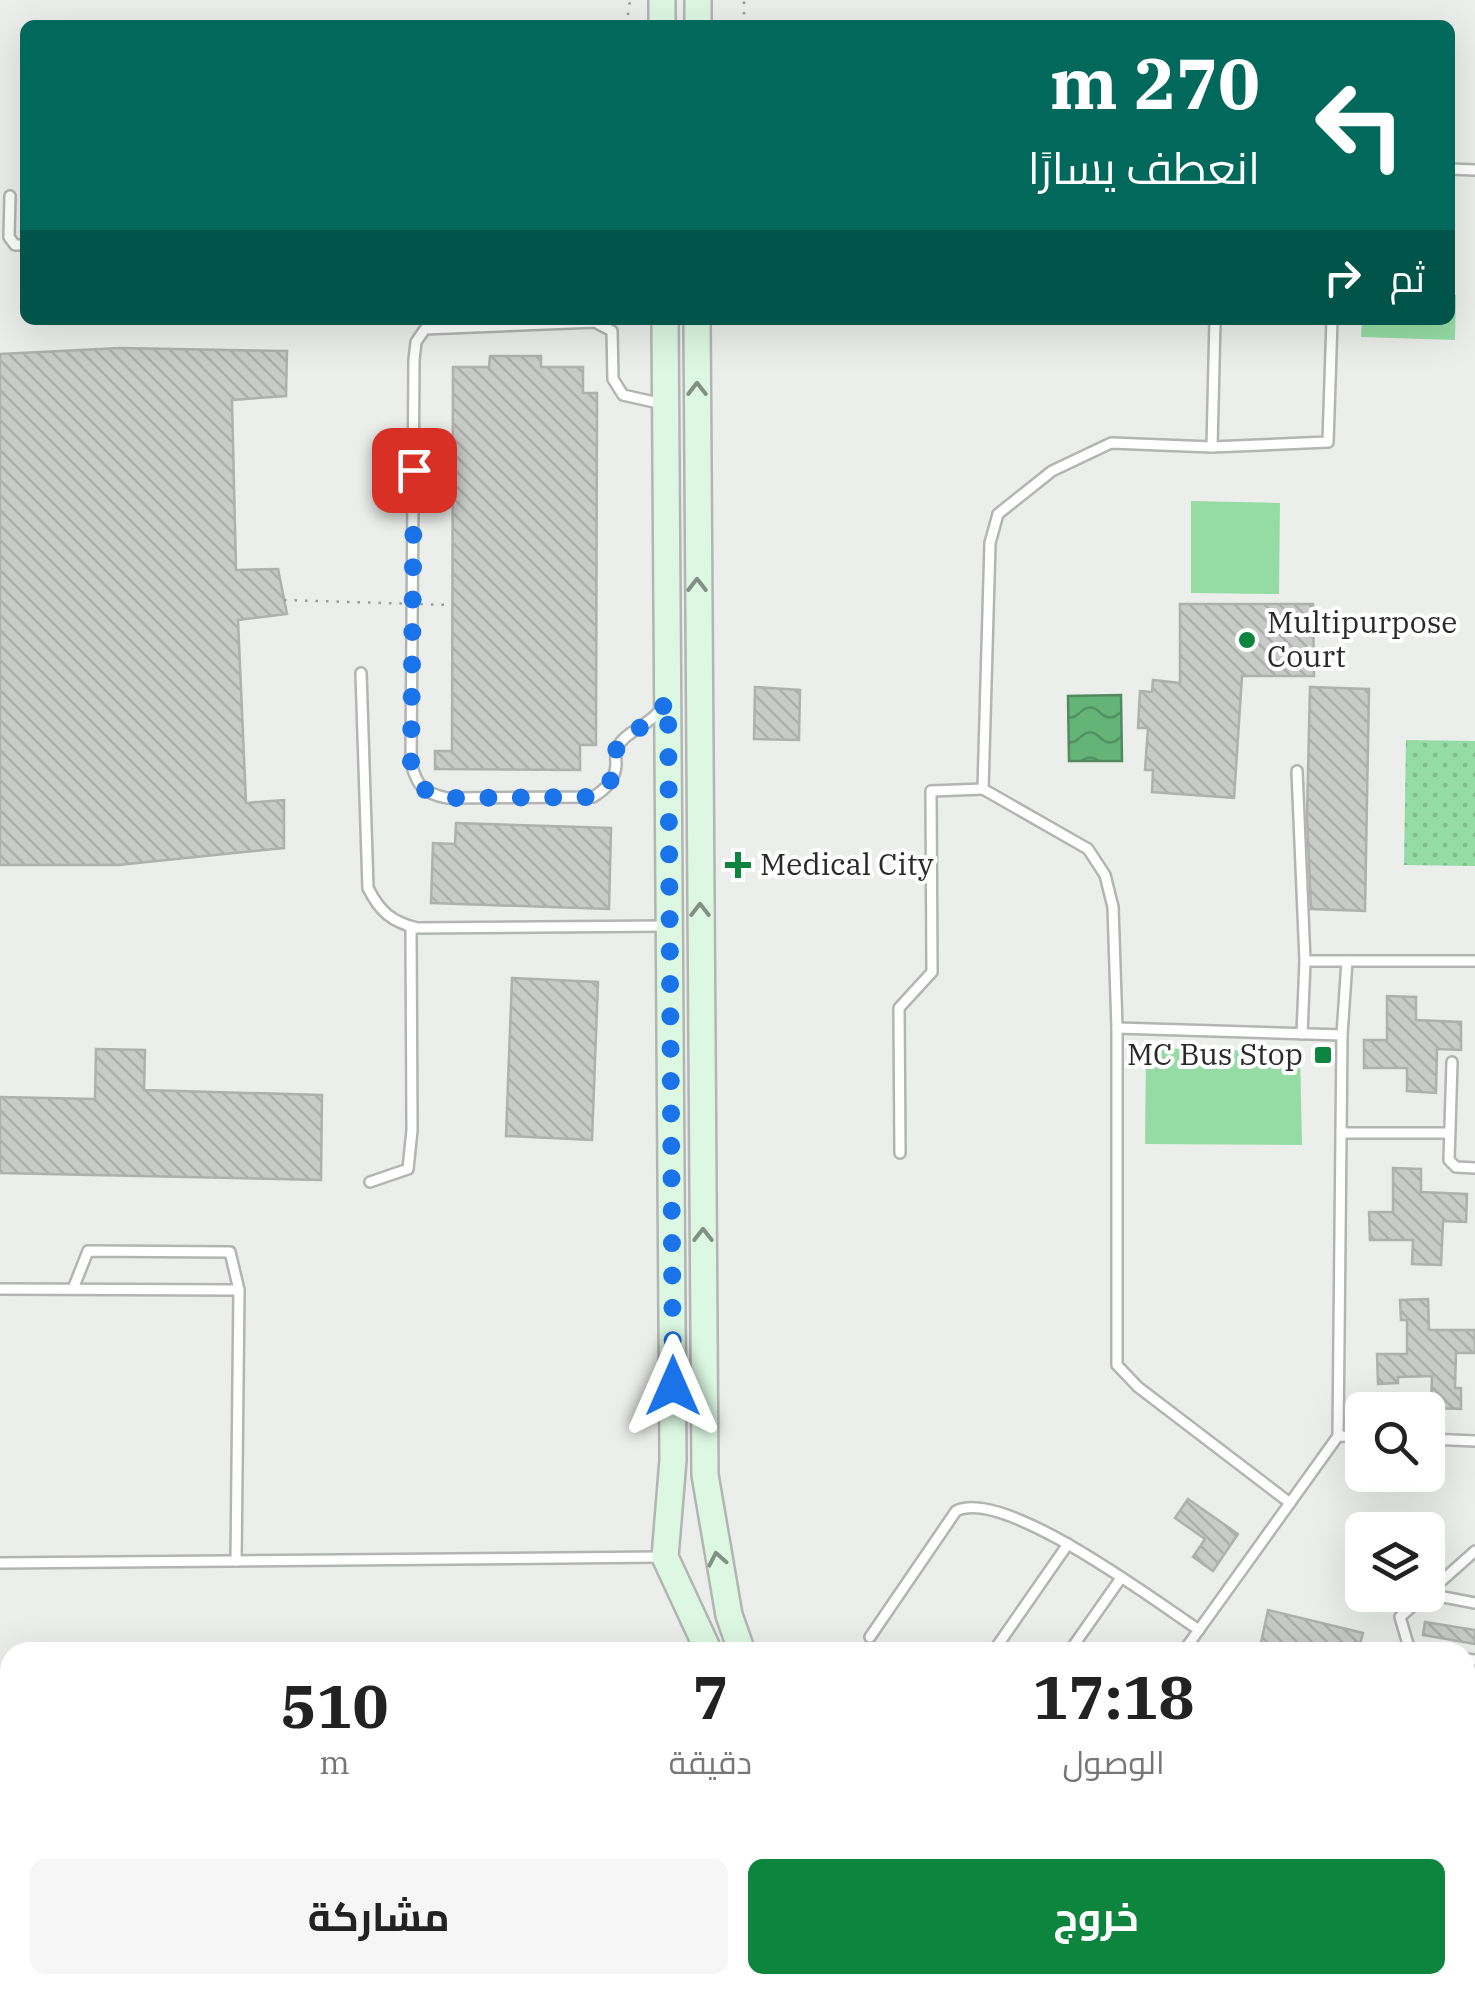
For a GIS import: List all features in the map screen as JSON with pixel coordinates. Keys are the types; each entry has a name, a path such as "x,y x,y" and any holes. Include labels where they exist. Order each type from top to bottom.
{"street":[{"path":"665,325 674,1460 665,1557 704,1642"},
{"path":"697,325 704,1475 732,1642"}],"lane":[{"path":"10,196 10,237 20,245"},
{"path":"478,325 425,329 416,342 411,763 417,784 428,794 447,798 594,797 606,789 616,770 616,750 625,738 654,718 668,700"},
{"path":"601,325 612,331 613,379 623,395 639,402 666,405"},
{"path":"1212,447 1215,325"},
{"path":"983,789 990,542 998,514 1052,471 1112,442 1212,447 1328,442 1332,325"},
{"path":"361,673 368,888 379,908 396,922 442,930 670,926"},
{"path":"1297,771 1305,961 1302,1034"},
{"path":"900,1153 899,1008 932,972 931,791 983,789 1088,849 1105,875 1113,907 1117,1365 1138,1387 1290,1502"},
{"path":"370,1182 408,1169 412,1130 411,927"},
{"path":"1305,961 1475,961"},
{"path":"1190,1642 1338,1436 1342,1035 1347,961"},
{"path":"1117,1028 1342,1035"},
{"path":"1452,1062 1451,1165 1475,1168"},
{"path":"1341,1133 1449,1133"},
{"path":"73,1290 88,1251 230,1252 238,1290 236,1561"},
{"path":"0,1289 238,1290"},
{"path":"1338,1436 1345,1436"},
{"path":"1445,1439 1475,1440"},
{"path":"870,1637 960,1508 1004,1512 1068,1544 1199,1630"},
{"path":"1000,1642 1068,1544"},
{"path":"1445,1578 1475,1550"},
{"path":"0,1562 665,1557"},
{"path":"1076,1642 1121,1578"},
{"path":"1445,1597 1475,1603"},
{"path":"1406,1612 1400,1617 1407,1642"}],"path":[{"path":"284,600 450,604"}],"shaded area":[{"path":"1456,295 1455,340 1361,337 1362,325 1455,325"},
{"path":"1191,501 1280,503 1279,594 1191,593"},
{"path":"1406,740 1475,741 1475,866 1404,865"},
{"path":"1146,1048 1300,1052 1302,1145 1145,1144"}],"water":[{"path":"1121,695 1122,761 1069,761 1068,696"}],"building":[{"path":"120,348 287,351 286,396 232,400 236,570 278,569 287,614 238,620 246,803 284,800 284,848 118,865 0,865 0,354"},
{"path":"490,356 541,356 541,367 583,367 583,393 597,393 596,745 580,745 580,770 435,769 435,751 452,751 453,367 489,367"},
{"path":"1180,604 1313,604 1314,676 1242,676 1234,798 1152,792 1153,770 1145,770 1148,728 1138,728 1140,691 1152,692 1153,680 1180,683"},
{"path":"755,687 800,690 799,740 754,739"},
{"path":"1310,687 1369,689 1365,911 1311,909 1307,816"},
{"path":"456,823 611,828 609,909 431,903 433,843 455,844"},
{"path":"512,978 598,982 592,1140 506,1136"},
{"path":"1387,996 1416,997 1416,1020 1461,1022 1461,1050 1437,1049 1436,1093 1407,1091 1407,1068 1364,1068 1364,1040 1387,1040"},
{"path":"96,1049 145,1050 144,1090 322,1095 321,1180 0,1173 0,1097 95,1099"},
{"path":"1393,1168 1421,1169 1421,1192 1467,1194 1466,1222 1443,1221 1441,1265 1412,1264 1413,1240 1370,1240 1369,1212 1393,1212"},
{"path":"1428,1299 1429,1330 1475,1330 1475,1353 1456,1353 1455,1388 1461,1388 1461,1409 1445,1408 1445,1392 1432,1392 1432,1376 1398,1377 1398,1383 1378,1384 1377,1354 1407,1354 1407,1320 1401,1320 1400,1300"},
{"path":"1188,1499 1238,1534 1213,1571 1193,1557 1205,1539 1175,1518"},
{"path":"1268,1610 1363,1633 1361,1642 1261,1642"},
{"path":"1425,1622 1475,1630 1475,1642 1463,1642 1423,1635"}],"place":[{"name":"Multipurpose Court","path":"1247,640"},
{"name":"Medical City","path":"738,865"},
{"name":"MC Bus Stop","path":"1323,1055"}],"route":[{"path":"414,470 411,763 417,784 428,794 447,798 594,797 606,789 616,770 616,750 625,738 654,718 668,700 673,1386"}]}
